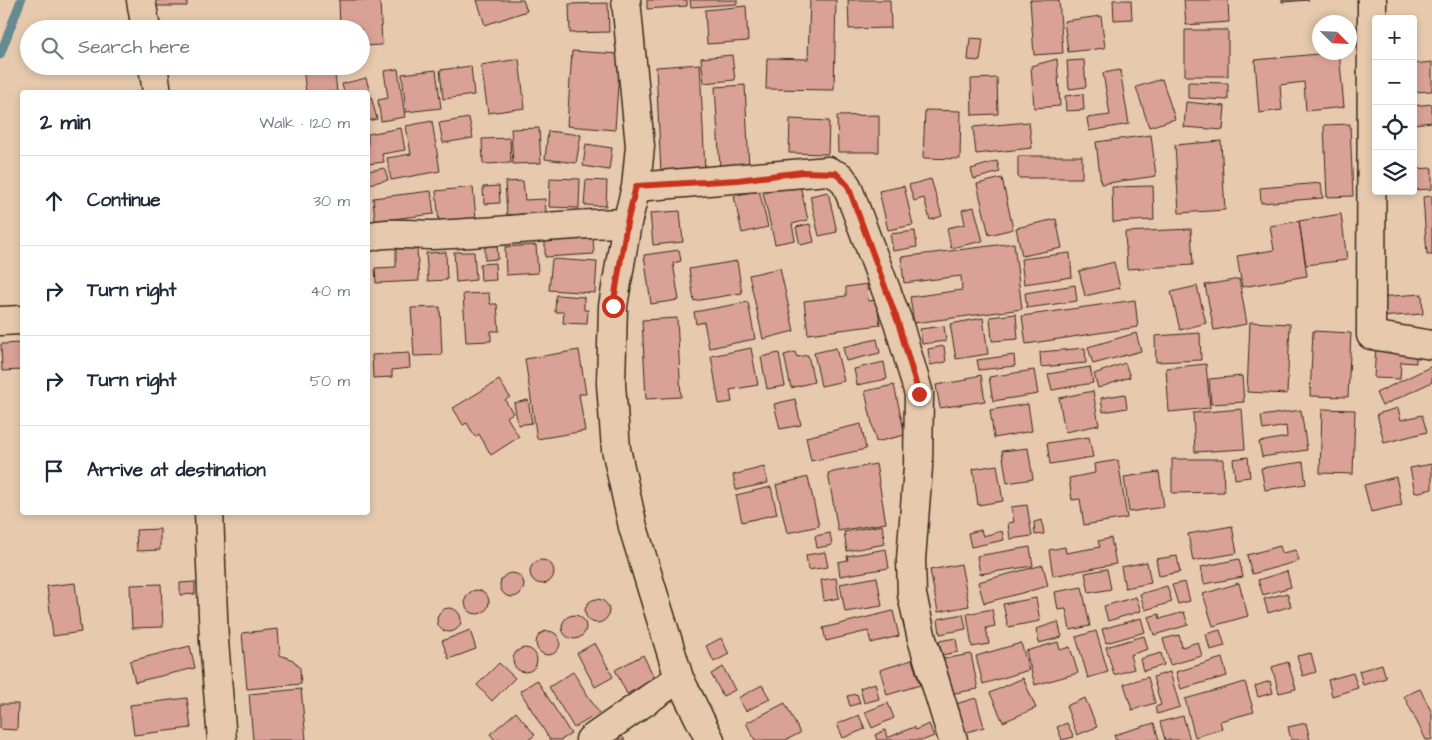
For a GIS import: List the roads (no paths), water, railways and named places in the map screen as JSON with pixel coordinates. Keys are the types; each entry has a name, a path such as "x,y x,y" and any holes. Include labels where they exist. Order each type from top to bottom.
{"street":[{"path":"140,0 144,20"},
{"path":"626,0 640,146 636,186 627,223 613,306 611,384 616,449 636,535 679,678 710,740"},
{"path":"1372,0 1371,335 1432,345"},
{"path":"154,75 157,90"},
{"path":"636,186 828,171 841,177 848,186 898,322 919,394 918,467 910,560 912,595 922,639 954,740"},
{"path":"370,236 379,234 432,235 577,223 627,223"},
{"path":"0,321 20,320"},
{"path":"209,515 214,641 222,740"},
{"path":"590,740 679,678"}],"waterway":[{"path":"0,55 21,0"}]}
